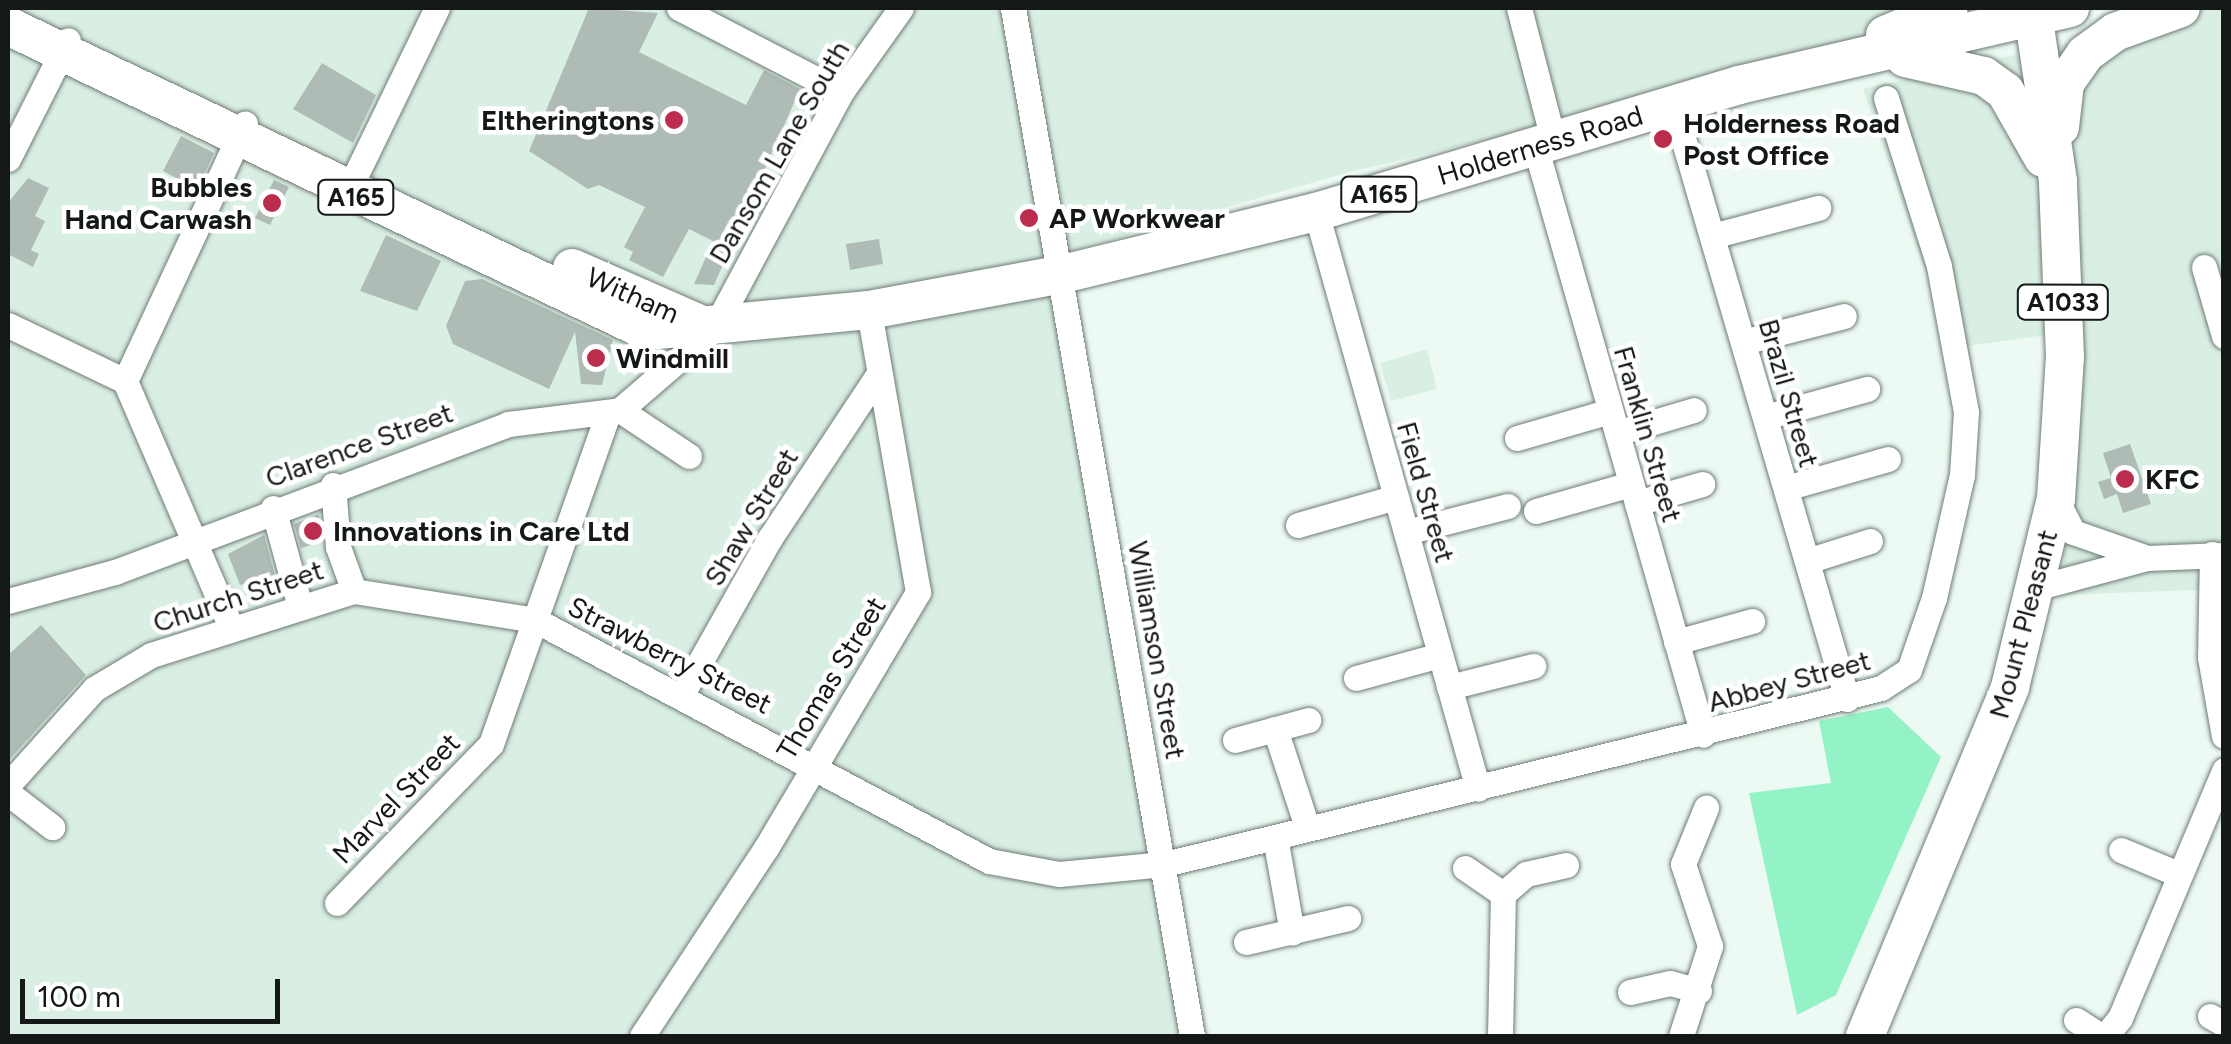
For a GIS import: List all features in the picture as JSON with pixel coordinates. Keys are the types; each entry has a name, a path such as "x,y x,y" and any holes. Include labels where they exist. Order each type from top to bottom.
{"highway":[{"name":"Witham","path":"12,8 65,44"},
{"path":"1822,70 1949,8"},
{"path":"2056,171 2065,83 2085,54 2115,32 2181,8"},
{"name":"Holderness Road","path":"714,329 869,310 1063,274 1316,212 1545,146 1673,104 1891,56 2045,10"},
{"name":"Mount Pleasant","path":"1866,1036 1946,857 2038,587 2056,499 2065,357 2045,10"},
{"name":"Witham","path":"8,26 65,44 352,182 646,332 714,329"},
{"path":"1891,56 1955,66 2005,91 2056,171"},
{"name":"Witham","path":"352,182 714,329"}],"street":[{"path":"352,182 437,8"},
{"path":"679,8 841,92"},
{"name":"Dansom Lane South","path":"714,329 841,92 901,8"},
{"name":"Williamson Street","path":"1013,8 1063,274 1192,1036"},
{"name":"Franklin Street","path":"1519,8 1545,146 1614,422 1703,735"},
{"path":"8,159 65,44"},
{"name":"Abbey Street","path":"1165,864 1847,699 1899,680 1914,660 1962,476 1964,372 1886,98"},
{"name":"Brazil Street","path":"1673,104 1847,699"},
{"path":"125,381 243,130"},
{"path":"1712,236 1818,208"},
{"name":"Field Street","path":"1316,212 1478,789"},
{"path":"2204,267 2224,336"},
{"name":"Thomas Street","path":"642,1036 918,592 869,310"},
{"path":"1743,342 1844,316"},
{"path":"8,325 125,381 196,536 230,625"},
{"path":"690,456 614,412 647,389 714,329"},
{"path":"646,332 661,340 665,361 647,389"},
{"name":"Shaw Street","path":"682,694 770,538 878,375"},
{"path":"1765,418 1867,390"},
{"path":"1517,438 1694,410"},
{"name":"Clarence Street","path":"8,601 115,572 196,536 508,424 614,412"},
{"name":"Marvel Street","path":"338,903 491,744 614,412"},
{"path":"1786,488 1888,459"},
{"path":"1536,511 1702,484"},
{"path":"333,485 338,548 354,591"},
{"path":"1298,524 1396,497"},
{"path":"2056,499 2073,532 2146,558"},
{"path":"1406,532 1508,506"},
{"path":"273,508 300,607"},
{"path":"1807,560 1870,541"},
{"path":"2038,587 2146,558 2218,554 2210,657 2222,726"},
{"name":"Church Street","path":"8,789 94,689 152,655 230,625 354,591 535,620"},
{"name":"Strawberry Street","path":"535,620 1015,870 1059,874 1165,864"},
{"path":"1676,642 1752,621"},
{"path":"1356,678 1440,654"},
{"path":"1449,687 1534,666"},
{"path":"1234,740 1308,720"},
{"path":"1275,729 1306,828"},
{"path":"2076,1020 2103,1036 2120,1018 2224,770"},
{"path":"8,789 52,827"},
{"path":"1681,1036 1700,991 1710,946 1672,844 1706,808"},
{"path":"1275,837 1292,932"},
{"path":"2122,847 2178,874"},
{"path":"1500,1036 1502,894 1526,874 1566,865"},
{"path":"1466,868 1502,894"},
{"path":"1246,942 1348,918"},
{"path":"1630,992 1670,983 1700,991"}],"shaded area":[{"path":"8,8 1924,8 1851,54 1350,172 1048,258 1202,1036 8,1036"},
{"path":"2150,8 2223,8 2223,589 2062,595 2076,331 1952,348 1863,89 2152,24"},
{"path":"1427,349 1437,389 1391,401 1380,363"}],"green space":[{"path":"1888,707 1941,757 1836,995 1797,1015 1749,793 1831,783 1819,721"}],"building":[{"name":"Eltheringtons","path":"589,8 658,13 639,52 746,105 764,70 800,89 714,285 694,284 713,241 689,229 663,277 629,260 633,252 624,247 645,207 599,185 588,189 529,151"},
{"path":"322,63 376,95 353,143 293,109"},
{"path":"181,136 214,153 197,189 163,171"},
{"path":"28,178 49,188 35,216 45,221 31,250 39,254 33,267 8,254 8,203"},
{"name":"Bubbles Hand Carwash","path":"274,180 289,187 270,225 255,218"},
{"path":"386,235 441,261 417,311 360,291"},
{"path":"879,239 883,264 850,270 846,244"},
{"path":"482,279 613,340 602,385 581,384 575,332 549,389 453,344 446,326 465,281"},
{"name":"KFC","path":"2130,444 2151,504 2123,513 2117,494 2104,499 2098,482 2111,478 2103,453"},
{"path":"319,514 321,542 301,548 294,524"},
{"path":"264,535 275,576 240,585 228,554"},
{"path":"41,625 86,675 8,761 8,655"}],"place":[{"name":"Eltheringtons","path":"674,120"},
{"name":"Holderness Road Post Office","path":"1663,139"},
{"name":"Bubbles Hand Carwash","path":"272,203"},
{"name":"AP Workwear","path":"1029,218"},
{"name":"Windmill","path":"596,358"},
{"name":"KFC","path":"2125,479"},
{"name":"Innovations in Care Ltd","path":"313,531"}]}
